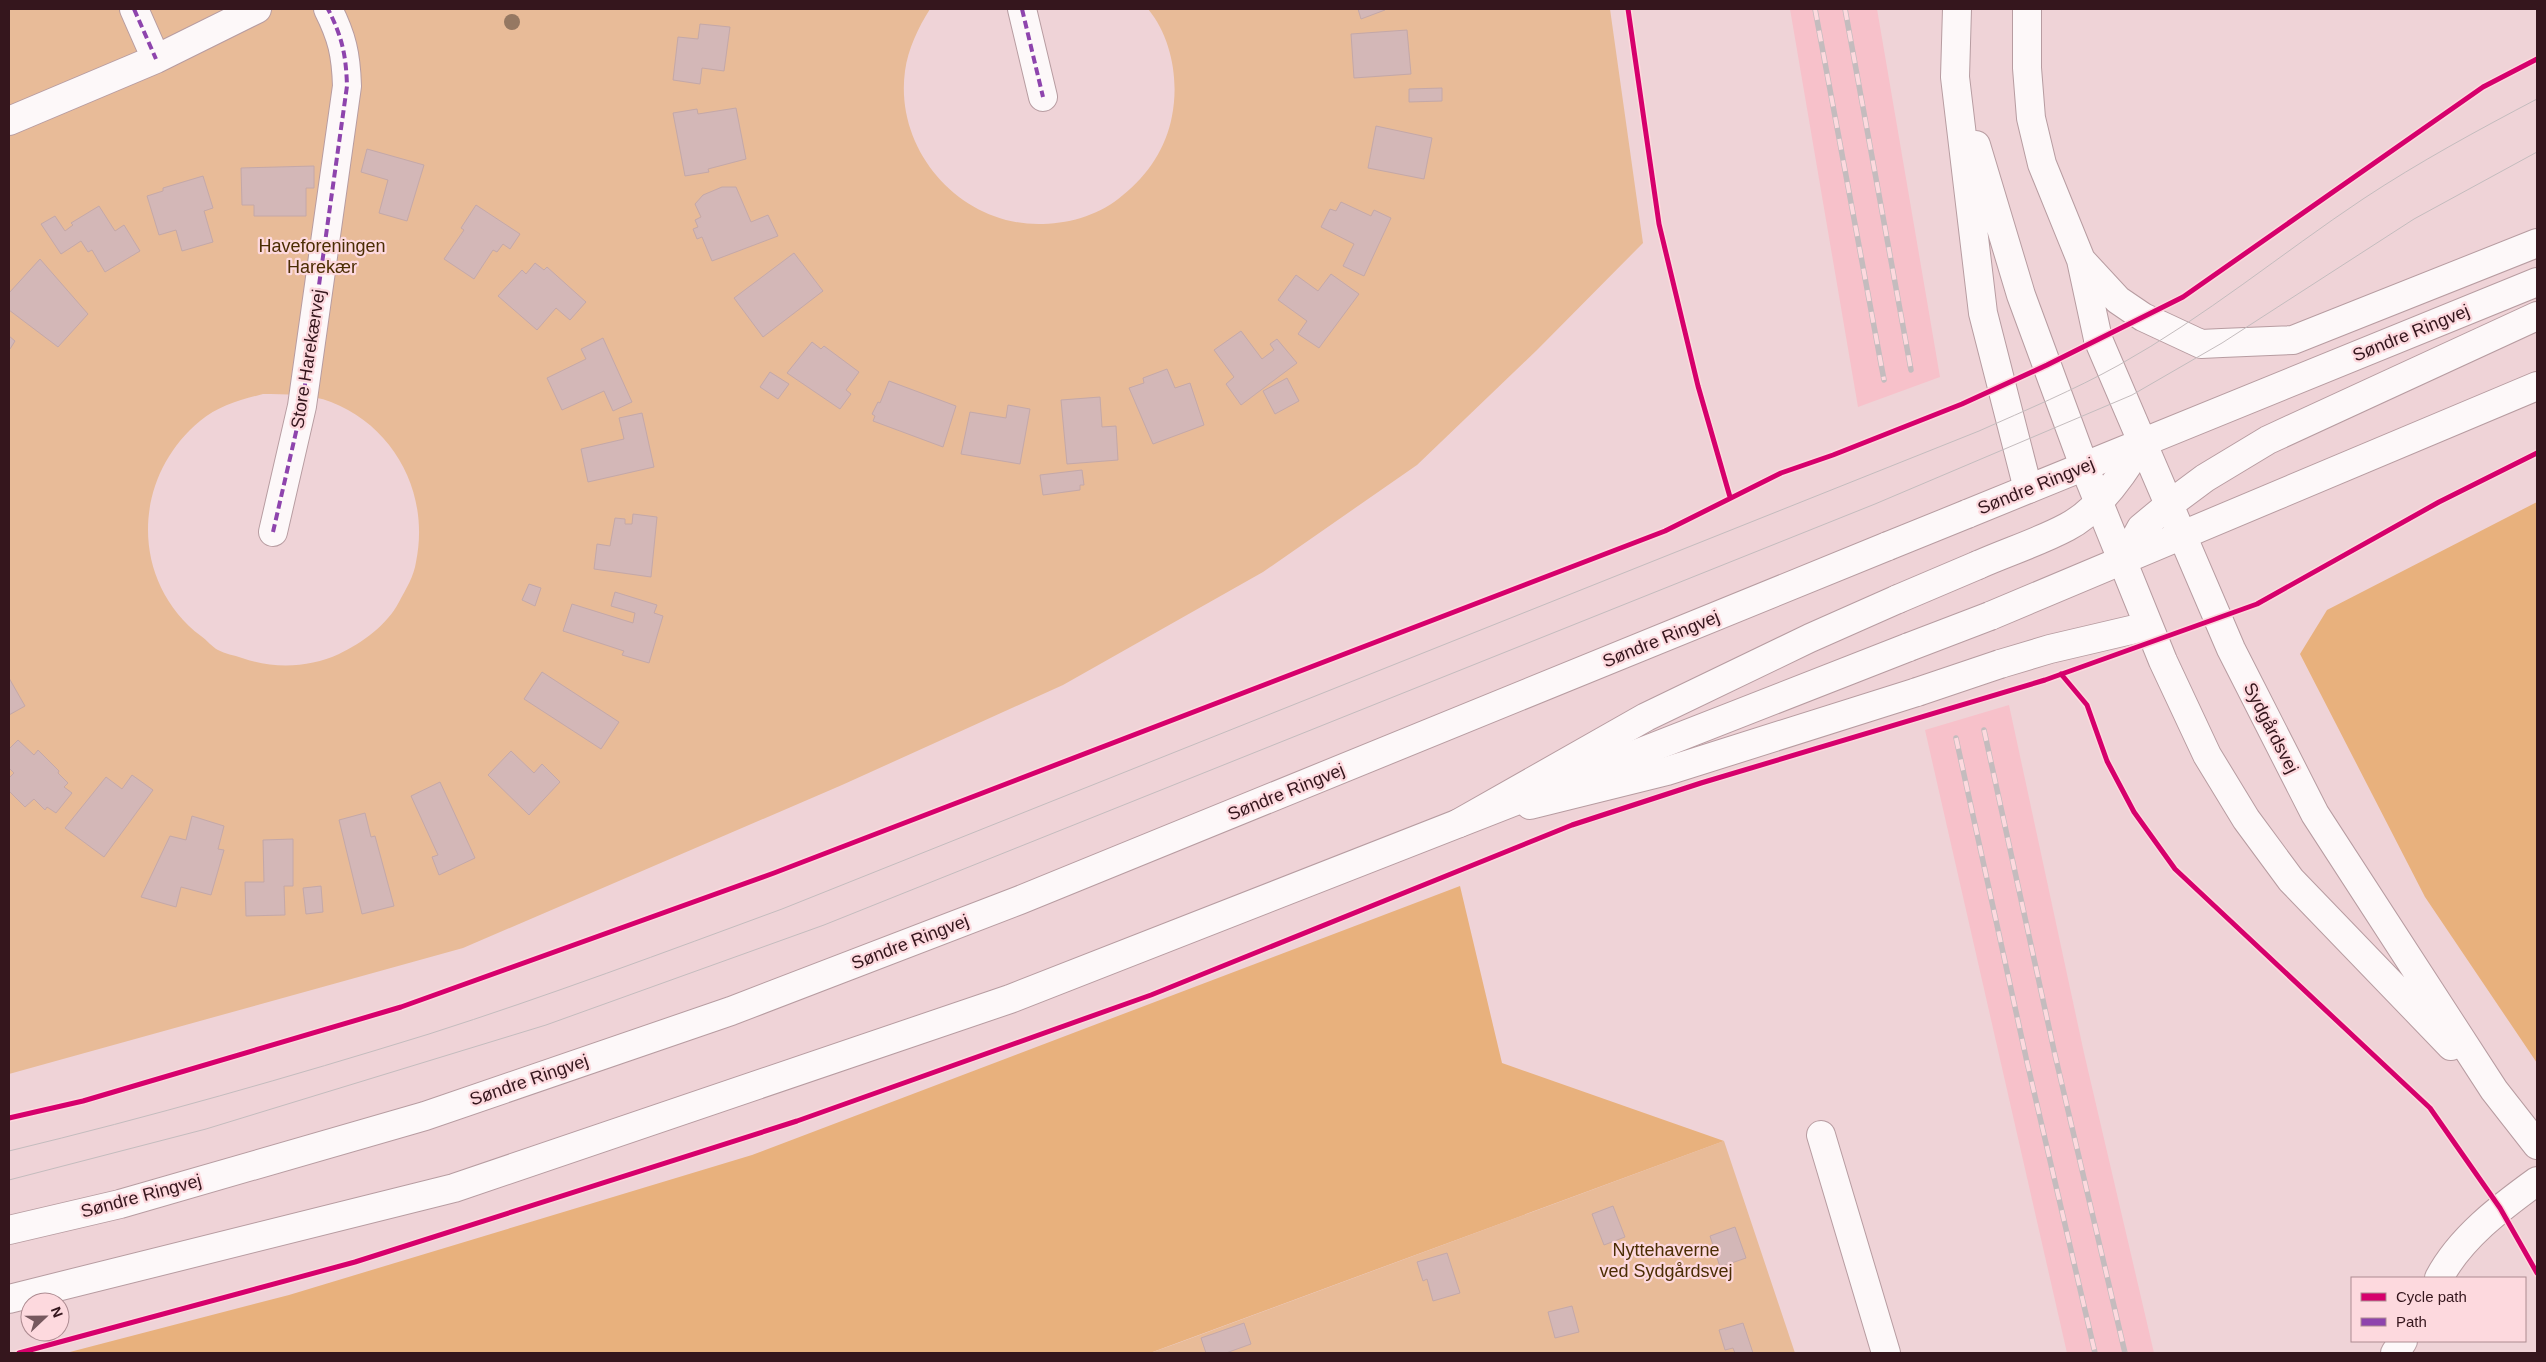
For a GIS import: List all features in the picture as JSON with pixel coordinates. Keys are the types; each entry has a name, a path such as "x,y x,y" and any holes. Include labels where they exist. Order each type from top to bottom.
{"main road":[{"path":"134,9 156,59"},
{"path":"9,121 156,59 257,9"},
{"name":"Store Harekærvej","path":"273,532 302,406 345,102 346,56 341,35 328,9"},
{"path":"1022,9 1043,97"},
{"path":"1957,9 1955,77 1983,312 2028,489"},
{"path":"2027,9 2027,68 2031,118 2042,164 2081,260 2118,300 2143,318 2201,344 2293,340 2537,243"},
{"name":"Sydgårdsvej","path":"1955,77 2021,295 2097,503 2148,626 2207,755 2246,819 2291,880 2494,1090"},
{"name":"Sydgårdsvej","path":"2081,260 2098,339 2232,649 2315,814 2494,1090 2537,1145"},
{"name":"Søndre Ringvej","path":"9,1230 120,1204 425,1116 731,1011 1038,893 2537,282"},
{"path":"2122,562 2141,528 2205,478 2268,440 2537,316"},
{"path":"9,1299 454,1188 1010,999 1990,616 2537,386"},
{"path":"1459,823 1646,716 1810,638 2068,527 2097,503 2124,474 2143,442"},
{"path":"1459,823 1667,770 2050,649 2148,626"},
{"path":"1821,1135 1886,1353"},
{"path":"2440,1277 2447,1262 2500,1208 2537,1181"},
{"path":"2395,1353 2402,1342"}],"shaded area":[{"path":"1790,9 1877,9 1940,377 1858,407"},
{"path":"2537,502 2537,1063 2425,897 2300,654 2327,610"},
{"path":"2009,705 2084,1053 2154,1353 2067,1353 1925,730"},
{"path":"1460,886 1502,1063 1724,1141 1150,1353 66,1353 289,1295 752,1155"}],"green space":[{"name":"Haveforeningen Harekær","path":"9,9 930,9 914,39 905,71 904,101 911,129 922,156 940,179 961,198 986,213 1013,222 1043,224 1065,222 1086,216 1114,202 1148,170 1160,150 1172,116 1175,89 1174,74 1172,60 1163,33 1148,9 1610,9 1643,243 1537,350 1417,465 1263,572 1063,685 842,785 463,948 9,1074","holes":["263,394 315,397 354,413 373,428 390,446 403,466 412,488 418,512 419,537 415,567 394,610 381,626 356,644 339,654 316,662 291,665 266,664 254,662 216,649 178,614 161,588 151,559 148,530 151,500 161,471 177,444 200,421 214,411"]},
{"name":"Nyttehaverne ved Sydgårdsvej","path":"1724,1141 1795,1353 1150,1353 1178,1343"}],"building":[{"path":"1358,9 1385,9 1385,10 1361,19"},
{"path":"700,24 730,27 724,71 702,68 700,84 673,80 678,37 698,39"},
{"path":"1407,30 1411,74 1354,78 1351,34"},
{"path":"1442,88 1442,101 1409,102 1409,89"},
{"path":"736,108 746,159 708,169 709,172 685,176 673,113 697,109 698,114"},
{"path":"1376,126 1432,138 1424,179 1368,168"},
{"path":"367,149 424,165 407,221 379,213 388,180 361,172"},
{"path":"314,166 314,188 306,188 306,216 254,216 254,205 242,205 241,168"},
{"path":"203,176 213,208 204,211 213,242 182,251 176,230 159,235 147,196 163,191 163,188"},
{"path":"722,187 736,187 751,222 768,215 778,236 712,261 702,237 697,239 693,229 698,227 695,220 701,217 695,204 703,195"},
{"path":"1341,202 1371,216 1374,210 1391,218 1364,276 1343,266 1354,244 1321,227 1330,209 1336,211"},
{"path":"476,205 520,234 510,249 503,244 497,252 493,250 474,279 444,259 464,230 461,228"},
{"path":"99,206 115,231 124,225 140,251 105,272 92,250 88,252 81,241 61,254 41,224 55,216 65,231 73,225 71,223"},
{"path":"794,253 823,291 763,337 734,298"},
{"path":"40,259 88,314 58,347 9,310 9,293"},
{"path":"535,263 544,270 547,267 586,302 570,320 556,308 537,330 498,296 522,270 526,274"},
{"path":"1331,274 1359,294 1319,348 1298,334 1307,321 1278,300 1296,275 1318,291"},
{"path":"1241,331 1262,359 1274,350 1270,344 1277,339 1297,363 1241,405 1226,384 1234,377 1214,350"},
{"path":"9,336 15,341 10,349 9,349"},
{"path":"603,338 632,402 613,411 604,391 562,410 547,378 586,359 581,349"},
{"path":"812,342 821,349 824,346 859,372 846,390 851,394 840,409 787,373"},
{"path":"1167,369 1175,388 1190,383 1204,425 1153,444 1129,388 1144,383 1143,378"},
{"path":"770,372 789,384 778,399 760,387"},
{"path":"1287,378 1299,401 1275,414 1263,391"},
{"path":"889,381 956,406 943,447 873,421 875,416 872,414 878,402 880,403"},
{"path":"1100,397 1102,427 1116,426 1118,460 1067,464 1061,400"},
{"path":"1008,405 1030,409 1020,464 961,454 970,412 1006,418"},
{"path":"642,413 654,467 588,482 581,449 624,439 619,418"},
{"path":"1082,470 1084,485 1080,485 1080,490 1043,495 1040,475"},
{"path":"633,514 657,517 651,577 594,569 597,544 610,546 615,518 625,519 625,524 632,524"},
{"path":"529,584 541,588 535,606 522,600"},
{"path":"615,592 657,605 654,613 663,616 649,663 622,655 624,651 563,631 572,604 633,623 635,613 611,606"},
{"path":"542,672 619,722 601,749 524,699"},
{"path":"9,678 25,706 9,715"},
{"path":"18,740 34,755 38,750 68,783 64,787 72,793 56,813 47,807 45,810 34,799 25,807 9,791 9,778 14,773 9,768 9,749"},
{"path":"511,751 534,773 542,764 560,782 529,815 488,775"},
{"path":"132,775 153,790 104,857 65,828 106,777 122,789"},
{"path":"440,782 475,858 439,875 432,857 438,855 411,796"},
{"path":"365,813 371,837 375,836 394,906 362,914 339,820"},
{"path":"192,816 224,826 218,849 224,850 211,895 181,887 176,907 141,897 170,836 186,840"},
{"path":"293,839 293,886 284,886 285,915 246,916 245,882 264,882 263,840"},
{"path":"321,886 323,912 306,914 303,888"},
{"path":"1613,1206 1625,1237 1604,1245 1592,1214"},
{"path":"1735,1227 1746,1258 1720,1267 1710,1236"},
{"path":"1447,1253 1460,1293 1433,1301 1427,1279 1423,1281 1417,1262"},
{"path":"1572,1306 1579,1332 1555,1338 1548,1312"},
{"path":"1244,1323 1251,1344 1226,1353 1206,1353 1201,1338"},
{"path":"1743,1323 1753,1353 1735,1353 1733,1348 1725,1350 1719,1330"}],"tram line":[{"path":"9,1151 272,1081 429,1034 782,909 1979,431 2085,383 2151,346 2213,306 2384,185 2493,122 2537,99"},
{"path":"9,1180 206,1129 546,1025 824,925 1875,504 2132,395 2222,343 2414,219 2537,152"}],"railway":[{"path":"1815,9 1884,380"},
{"path":"1845,9 1911,370"},
{"path":"1984,730 2055,1055 2125,1353"},
{"path":"1956,738 2027,1062 2095,1353"}],"marked path":[{"path":"134,9 156,59"},
{"path":"273,532 302,406 347,86 346,64 342,46 337,28 328,9"},
{"path":"1022,9 1043,97"}],"cycle path":[{"path":"1628,9 1659,224 1698,386 1730,497"},
{"path":"9,1118 83,1101 401,1007 774,873 1665,531 1781,473 1833,455 1962,404 2047,365 2183,297 2483,87 2537,59"},
{"path":"19,1353 355,1262 797,1121 1151,995 1572,825 1701,783 2045,680 2257,604 2439,502 2537,453"},
{"path":"2061,674 2087,705 2107,761 2134,812 2175,869 2430,1108 2500,1208 2537,1273"}]}
